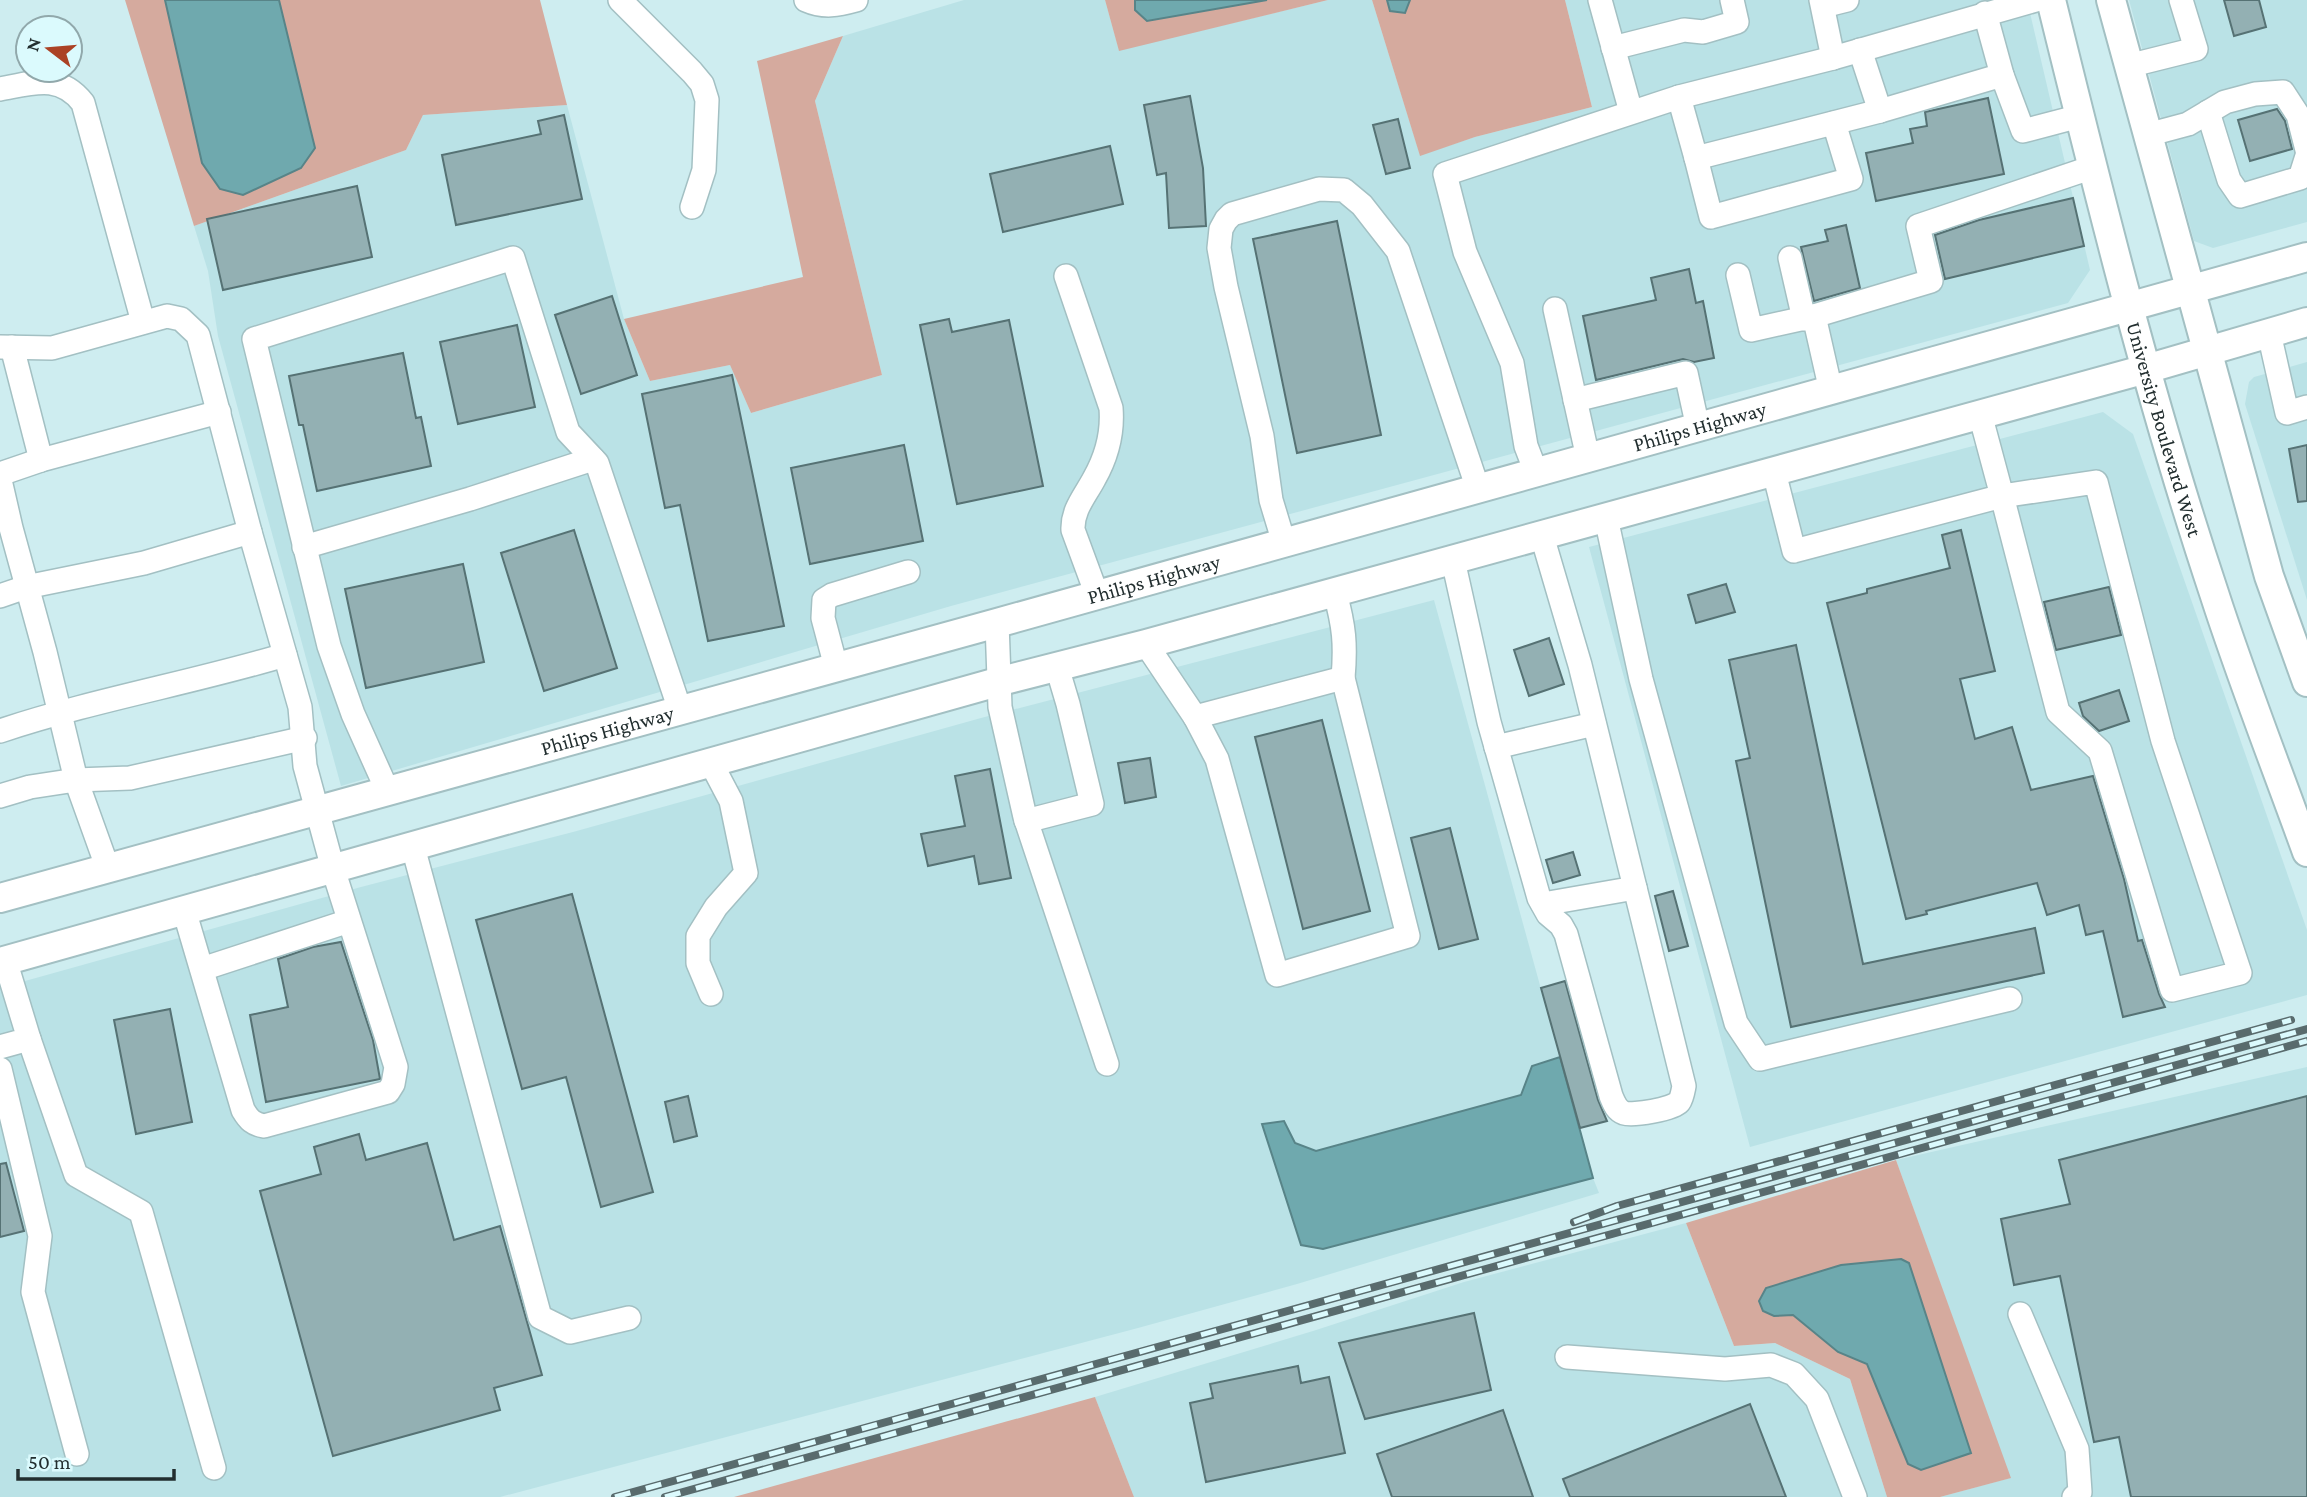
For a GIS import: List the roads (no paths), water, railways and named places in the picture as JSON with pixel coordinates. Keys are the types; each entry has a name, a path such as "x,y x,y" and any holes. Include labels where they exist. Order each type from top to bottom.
{"main road":[{"name":"University Boulevard West","path":"2051,0 2146,369 2214,593 2307,852"},
{"path":"2111,0 2269,576 2307,682"},
{"name":"Philips Highway","path":"0,898 1097,596 2307,257"},
{"path":"3,961 1000,681 1146,645 2146,369 2307,322"}],"street":[{"path":"620,0 702,84 707,100 704,170 692,206"},
{"path":"806,0 833,6 856,0"},
{"path":"1600,0 1631,112"},
{"path":"1613,48 1684,30 1703,32 1737,22 1732,0"},
{"path":"1833,58 1822,3 1847,0"},
{"path":"1536,472 1526,446 1512,363 1465,252 1445,174 1679,97 1833,58 2036,0"},
{"path":"2128,66 2196,49 2181,0"},
{"path":"1984,13 2002,75 2023,131 2080,116"},
{"path":"1860,50 1880,111"},
{"path":"1696,158 1880,111 2002,75"},
{"path":"0,89 54,82 73,90 83,103 143,322"},
{"path":"2147,135 2188,124 2225,102 2255,94 2283,92 2298,115 2307,150"},
{"path":"1679,97 1711,217 1851,179 1834,123"},
{"path":"2208,112 2229,180 2240,196 2305,175"},
{"path":"1738,275 1751,330 1809,317 1931,281 1918,226 2093,167"},
{"path":"1284,543 1271,500 1262,436 1226,287 1219,237 1226,220 1232,214 1314,190 1344,190 1362,205 1398,251 1478,489"},
{"path":"388,792 353,714 329,646 254,339 513,258 568,432 597,463 680,710"},
{"path":"1790,258 1831,391"},
{"path":"1066,275 1111,408 1112,422 1106,453 1096,476 1077,506 1073,522 1073,530 1097,596"},
{"path":"1555,309 1587,458"},
{"path":"41,460 6,347 52,348 167,316 181,319 198,335 300,707 305,766 332,869 396,1067 393,1084 388,1092 382,1096 264,1126 248,1119 243,1110 184,910"},
{"path":"2269,332 2287,413 2307,407"},
{"path":"1575,400 1686,373 1698,428"},
{"path":"0,474 41,460 219,412"},
{"path":"1774,472 1794,551 2002,496 2096,482 2167,754 2240,973 2172,990 2100,751 2058,712 2002,496 1980,414"},
{"path":"304,547 470,499 593,459"},
{"path":"0,480 76,780 108,869"},
{"path":"1606,518 1642,679 1736,1023 1760,1059 2010,999"},
{"path":"0,596 26,587 144,563 250,532"},
{"path":"1453,560 1496,747 1543,904 1548,914 1561,925 1566,934 1611,1096 1616,1108 1625,1113 1633,1114 1672,1106 1678,1102 1684,1086 1580,665 1542,536"},
{"path":"836,667 823,618 824,600 832,595 908,572"},
{"path":"1146,645 1195,717 1217,759 1276,975 1408,936 1343,678 1346,645 1335,593"},
{"path":"997,623 1000,707 1027,821 1107,1064"},
{"path":"0,732 59,713 239,669 285,655"},
{"path":"1027,821 1092,804 1068,704 1056,667"},
{"path":"1195,717 1343,678"},
{"path":"1496,747 1594,724"},
{"path":"0,796 30,787 76,780 130,778 304,738"},
{"path":"711,763 731,801 746,873 716,907 698,936 698,963 711,994"},
{"path":"412,847 540,1317 570,1332 629,1318"},
{"path":"1543,904 1635,888"},
{"path":"202,969 349,921"},
{"path":"3,961 76,1175 141,1212 214,1468"},
{"path":"0,1047 29,1039"},
{"path":"0,1069 40,1237 33,1292 77,1454"},
{"path":"2020,1314 2077,1449 2080,1492 2074,1497"},
{"path":"1567,1357 1725,1369 1771,1365 1794,1374 1817,1399 1855,1497"}],"railway":[{"path":"1574,1222 1617,1206 2291,1020"},
{"path":"615,1497 2307,1029"},
{"path":"665,1497 2307,1041"}]}
